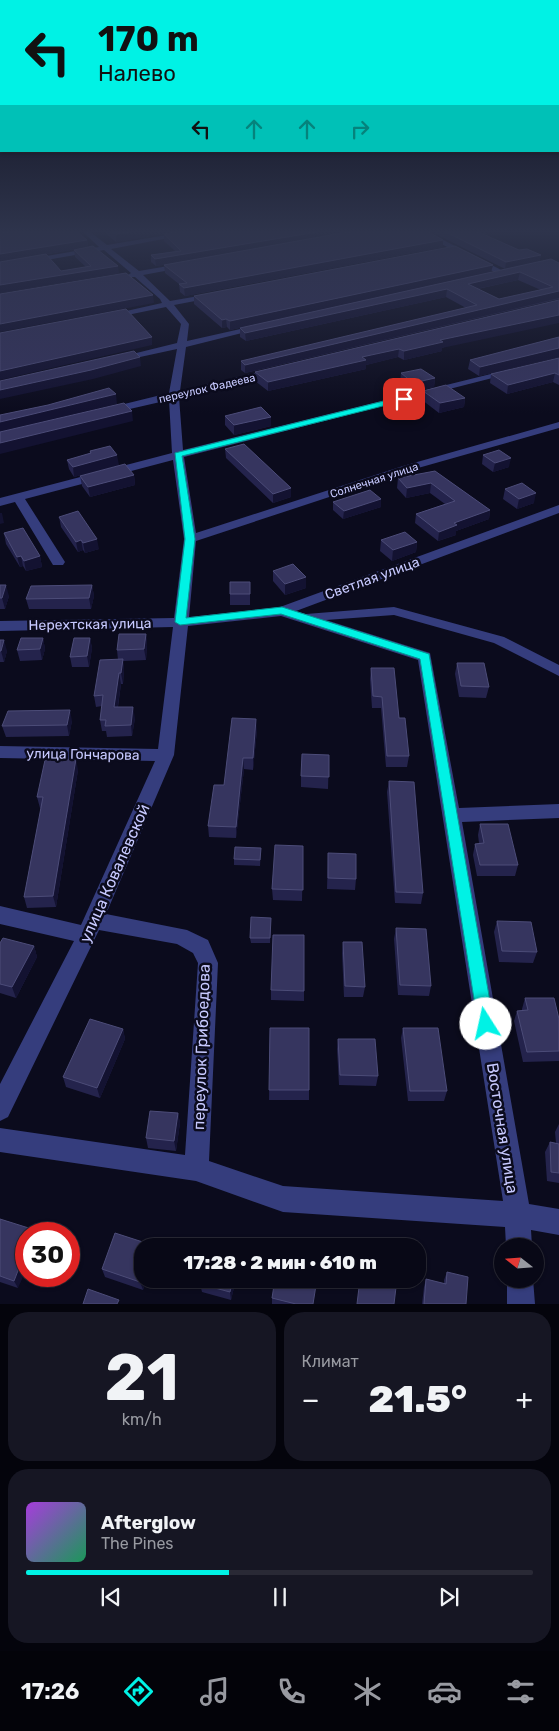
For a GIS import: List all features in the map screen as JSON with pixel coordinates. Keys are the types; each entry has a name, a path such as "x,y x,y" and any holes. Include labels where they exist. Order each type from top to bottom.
{"street":[{"name":"улица Ковалевской","path":"0,1109 90,928 166,755 190,539 178,455 174,395 185,324 170,304 157,292"},
{"path":"94,318 219,294"},
{"path":"105,362 269,325"},
{"name":"переулок Фадеева","path":"97,414 281,370"},
{"path":"0,502 178,455 519,371"},
{"name":"Солнечная улица","path":"190,539 407,468 559,426"},
{"path":"18,497 58,562"},
{"name":"Светлая улица","path":"180,622 282,611 559,509"},
{"path":"282,611 304,618 357,612 394,611 499,640 559,671"},
{"name":"Восточная улица","path":"304,618 425,657 518,1214 519,1238"},
{"name":"Нерехтская улица","path":"0,626 180,622"},
{"name":"улица Гончарова","path":"0,752 166,755"},
{"path":"451,815 559,811"},
{"name":"переулок Грибоедова","path":"0,915 90,928 180,936 201,947 208,963 196,1169"},
{"path":"0,1140 196,1169 283,1199 518,1214 559,1222"},
{"path":"520,1288 521,1304"}],"building":[{"path":"13,292 149,292 153,295 0,324 0,294"},
{"path":"216,292 367,292 230,321 222,320 194,296"},
{"path":"403,292 434,292 245,333 240,328"},
{"path":"452,292 484,292 499,299 531,292 555,292 245,365 241,361 477,305"},
{"path":"559,300 559,315 440,340 443,342 404,351 399,349 362,357 366,360 268,382 255,372"},
{"path":"126,309 152,337 0,371 0,333"},
{"path":"559,337 559,348 480,367 470,360"},
{"path":"134,351 140,357 0,390 0,381"},
{"path":"559,358 559,375 555,373 508,385 491,374"},
{"path":"421,369 435,378 413,383 401,373"},
{"path":"446,385 465,398 440,403 423,391"},
{"path":"109,388 116,394 0,422 0,415 48,405"},
{"path":"124,403 132,411 0,443 0,432"},
{"path":"261,407 271,417 234,425 225,416"},
{"path":"244,444 291,488 273,494 225,449"},
{"path":"110,446 117,455 73,467 67,460 91,453 90,451"},
{"path":"499,450 511,458 495,463 483,455"},
{"path":"125,464 134,475 88,487 80,476"},
{"path":"435,471 490,510 454,523 457,525 439,532 416,514 455,501 431,483 407,488 398,478"},
{"path":"522,483 536,493 519,499 505,489"},
{"path":"370,490 381,499 344,511 333,502"},
{"path":"78,511 97,539 83,543 81,540 76,542 59,517"},
{"path":"23,528 40,556 24,561 21,556 17,557 4,533"},
{"path":"405,532 417,542 393,550 381,540"},
{"path":"293,564 306,577 285,584 273,571"},
{"path":"230,582 250,582 250,594 230,594"},
{"path":"0,585 6,585 2,598 0,598"},
{"path":"92,585 89,598 26,599 31,586"},
{"path":"119,634 146,634 144,649 117,650"},
{"path":"21,638 43,638 40,649 17,650"},
{"path":"74,638 90,638 87,656 70,657"},
{"path":"0,640 4,640 1,651 0,651"},
{"path":"123,659 114,707 133,707 131,725 105,726 106,720 100,720 103,695 94,696 100,660"},
{"path":"457,663 484,663 489,687 461,686"},
{"path":"371,668 394,668 399,718 405,718 409,756 387,756 382,697 373,696"},
{"path":"70,710 67,725 2,726 8,711"},
{"path":"232,718 256,719 253,758 243,758 236,827 208,826 214,785 224,785"},
{"path":"302,754 329,755 329,777 301,776"},
{"path":"76,759 53,896 24,897 43,797 37,797 45,760"},
{"path":"389,781 414,782 423,893 396,892"},
{"path":"480,824 508,824 518,865 480,865 475,844 484,843"},
{"path":"275,845 303,846 303,890 272,889"},
{"path":"235,847 261,848 260,860 234,859"},
{"path":"328,853 356,854 356,879 328,878"},
{"path":"251,917 271,918 270,938 250,938"},
{"path":"497,921 531,922 537,952 502,951"},
{"path":"396,928 426,929 431,986 400,985"},
{"path":"273,935 304,935 304,991 271,990"},
{"path":"3,938 34,946 12,987 0,984 0,943"},
{"path":"343,942 362,942 365,987 345,986"},
{"path":"525,998 554,998 559,1019 559,1051 527,1052 517,1011 528,1010"},
{"path":"90,1019 123,1029 97,1088 63,1077"},
{"path":"270,1028 309,1028 309,1090 269,1090"},
{"path":"403,1028 438,1028 447,1091 410,1091"},
{"path":"338,1039 375,1039 378,1076 340,1075"},
{"path":"150,1111 178,1113 174,1141 146,1138"},
{"path":"550,1142 559,1144 559,1173 551,1172"},
{"path":"0,1219 15,1224 15,1278 14,1281 0,1276"},
{"path":"115,1233 134,1239 134,1280 102,1269"},
{"path":"447,1272 468,1277 466,1304 424,1304 426,1279 446,1284"},
{"path":"215,1288 231,1288 230,1292"},
{"path":"274,1288 316,1288 313,1304 296,1304 272,1298"},
{"path":"359,1288 396,1288 394,1304 357,1304"},
{"path":"88,1289 119,1300 117,1304 83,1304"}],"route":[{"path":"404,399 178,455 190,539 180,622 282,611 425,657 486,1024"}]}
